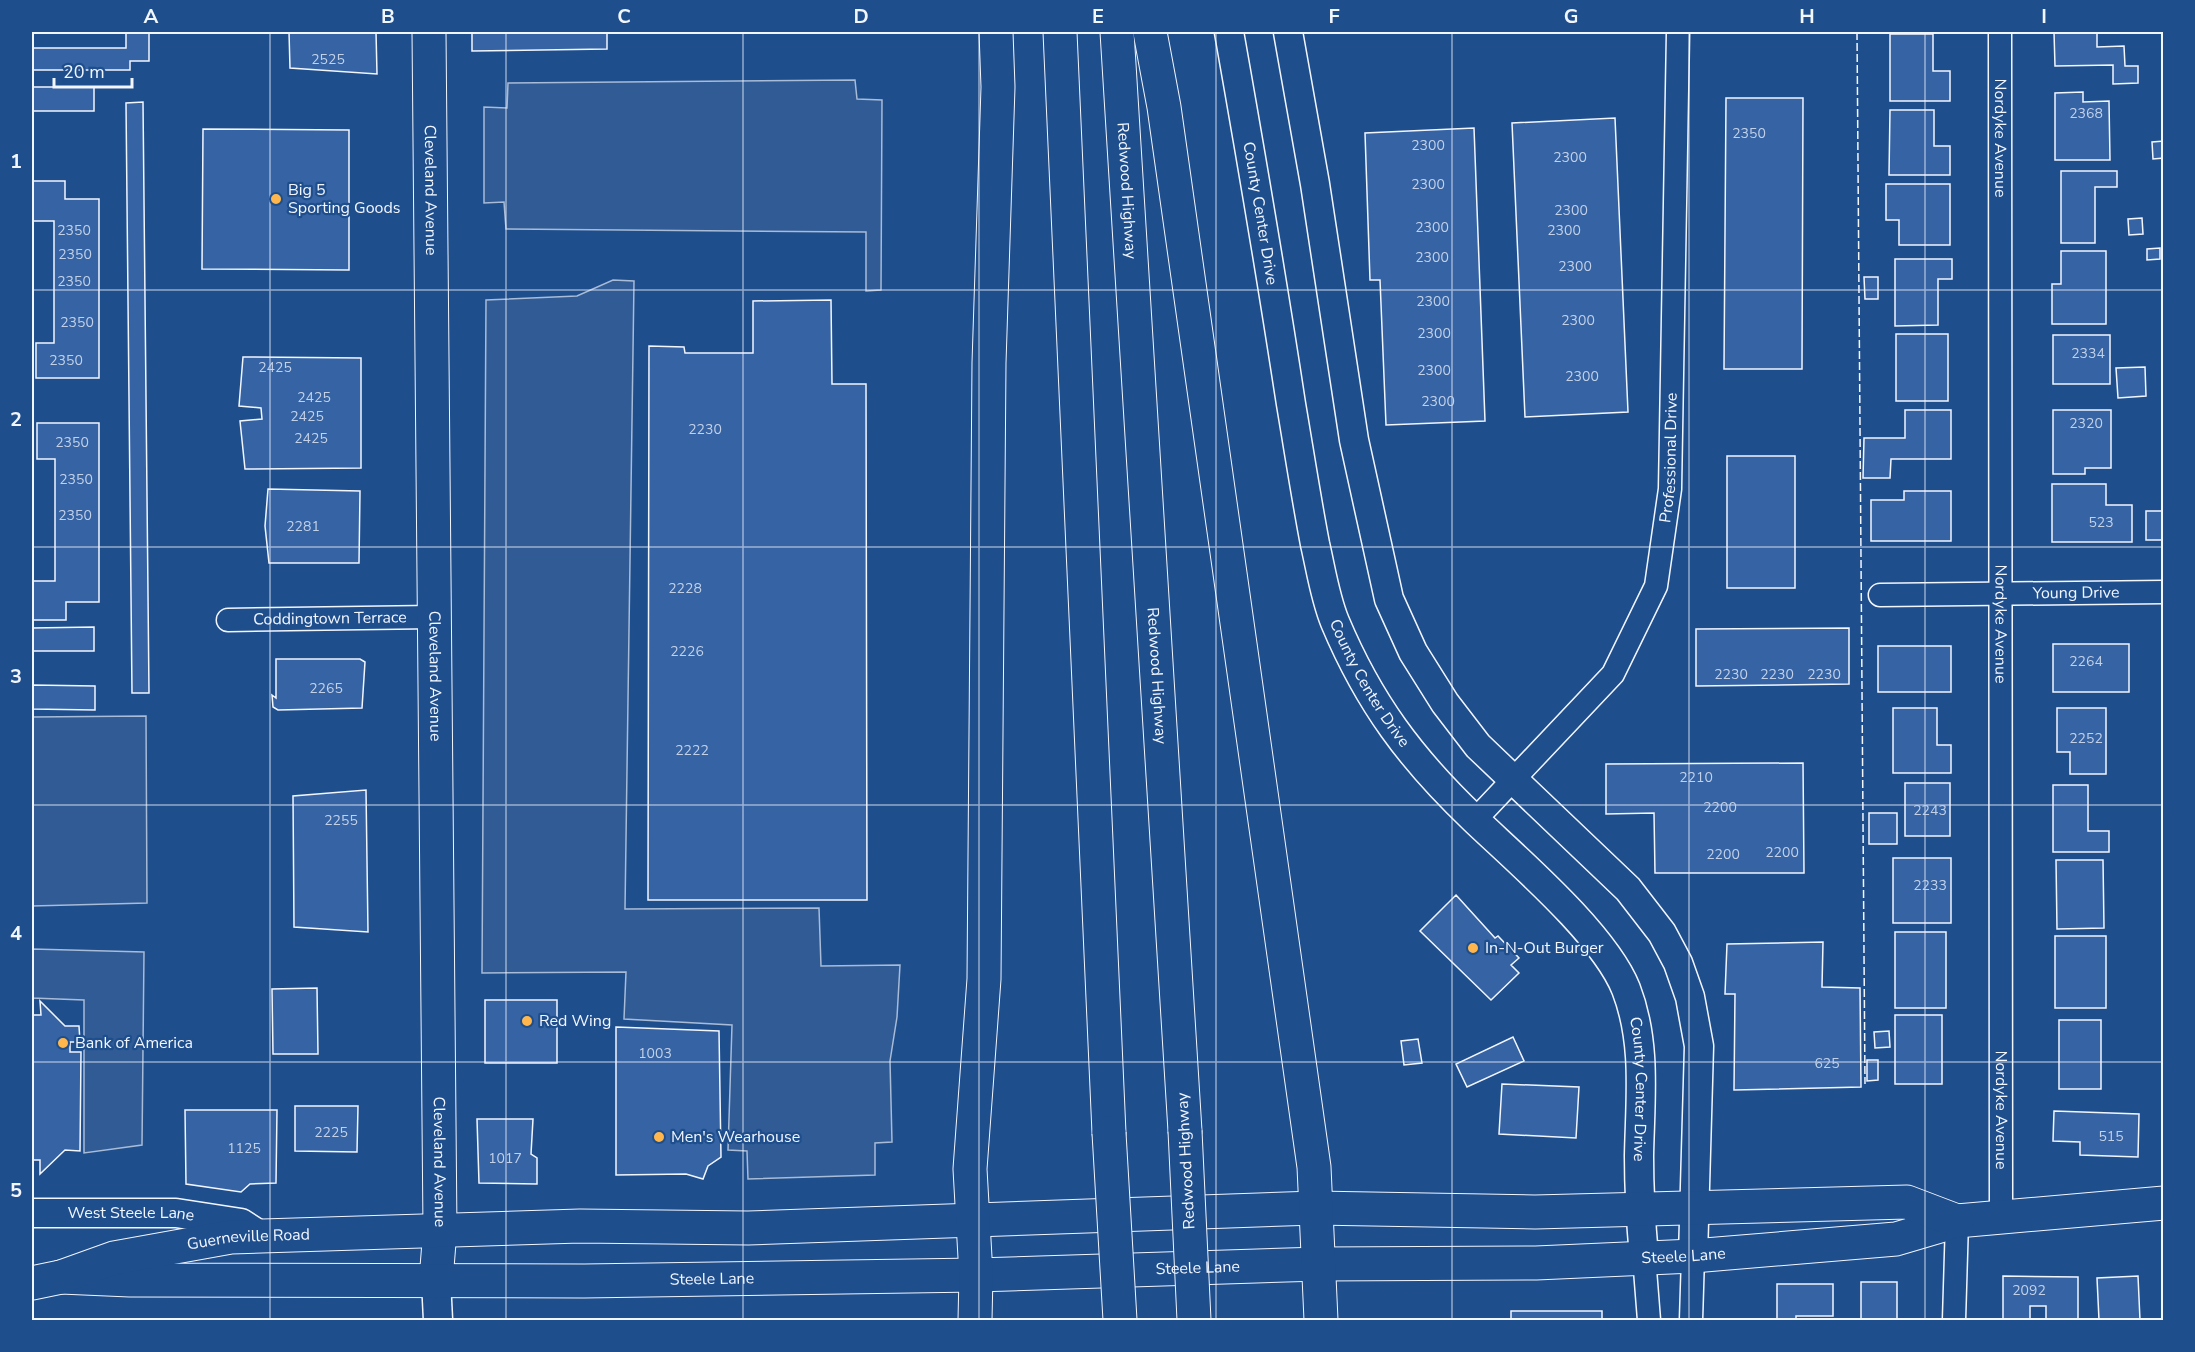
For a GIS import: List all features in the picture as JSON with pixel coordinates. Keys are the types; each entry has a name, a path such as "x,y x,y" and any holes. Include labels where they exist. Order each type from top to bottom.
{"main road":[{"name":"Cleveland Avenue","path":"429,32 440,1230 436,1280"},
{"path":"975,1320 976,1275 970,1169 984,979 989,363 998,87 996,32"},
{"path":"1060,32 1109,1132 1120,1320"},
{"name":"Redwood Highway","path":"1117,32 1185,1131 1194,1320"},
{"path":"1150,32 1164,107 1314,1167 1321,1320"},
{"name":"Steele Lane","path":"440,1230 580,1226 748,1228 1315,1208 1535,1212 1907,1202 1957,1221"},
{"name":"Steele Lane","path":"436,1280 584,1281 976,1275 1320,1264 1536,1263 1693,1256 1896,1239 1957,1221 2163,1203"},
{"name":"Guerneville Road","path":"46,1280 114,1258 231,1237 440,1230"},
{"name":"Guerneville Road","path":"46,1280 436,1280"}],"street":[{"name":"County Center Drive","path":"1229,32 1258,194 1296,449 1321,572 1334,619 1362,679 1397,736 1475,820 1501,842 1588,933 1615,967 1625,986 1634,1012 1641,1051 1640,1210 1644,1257"},
{"path":"1288,32 1317,196 1354,440 1378,559 1389,599 1413,652 1445,703 1478,746 1628,889 1662,933 1678,963 1690,997 1699,1046 1691,1320"},
{"name":"Professional Drive","path":"1475,820 1515,781 1565,723 1613,674 1656,586 1670,489 1678,32"},
{"name":"Nordyke Avenue","path":"2000,32 2001,1217"},
{"name":"Young Drive","path":"1880,595 2163,592"},
{"name":"Coddingtown Terrace","path":"228,620 433,617"},
{"name":"West Steele Lane","path":"32,1213 176,1213 242,1223 261,1236"},
{"path":"1954,1320 1957,1221"},
{"path":"1644,1257 1649,1320"},
{"name":"Cleveland Avenue","path":"436,1280 438,1320"}],"shaded area":[{"path":"855,80 857,99 882,100 881,290 866,291 866,232 506,229 504,202 484,203 484,107 507,108 508,83"},
{"path":"613,280 634,281 625,909 819,908 821,966 900,965 897,1017 890,1061 892,1142 875,1143 875,1175 748,1179 747,1151 728,1150 732,1025 624,1019 626,972 482,973 486,300 577,296"},
{"path":"146,716 147,903 32,906 32,717"},
{"path":"32,949 144,952 142,1145 84,1153 84,1000 32,998"}],"building":[{"path":"126,32 149,32 149,61 130,61 130,70 32,70 32,48 126,48"},
{"path":"289,32 376,32 377,74 290,68"},
{"path":"472,32 607,32 607,49 472,51"},
{"path":"2054,32 2097,32 2097,47 2124,46 2125,66 2138,66 2138,83 2113,84 2113,65 2055,66"},
{"path":"1890,34 1933,34 1933,71 1950,71 1950,101 1890,101"},
{"path":"32,87 94,87 94,111 32,111"},
{"path":"2083,92 2083,102 2109,101 2110,160 2055,160 2055,93"},
{"path":"1726,98 1803,98 1802,369 1724,369"},
{"path":"143,102 149,693 132,693 126,103"},
{"path":"1890,110 1934,110 1934,146 1950,146 1950,175 1889,175"},
{"path":"1615,118 1628,412 1525,417 1512,123"},
{"path":"1474,128 1485,421 1386,425 1380,280 1370,280 1365,133"},
{"name":"Big 5 Sporting Goods","path":"203,129 349,130 349,270 202,269"},
{"path":"2164,141 2164,158 2153,159 2152,142"},
{"path":"2061,171 2117,171 2117,187 2095,187 2095,243 2061,243"},
{"path":"32,181 65,181 65,199 99,199 99,378 36,378 36,343 54,343 54,221 32,221"},
{"path":"1886,184 1950,184 1950,245 1899,245 1899,220 1886,220"},
{"path":"2142,218 2143,234 2129,235 2128,219"},
{"path":"2160,248 2160,259 2147,260 2147,249"},
{"path":"2061,251 2106,251 2106,324 2052,324 2052,284 2061,284"},
{"path":"1895,259 1952,259 1952,279 1938,279 1938,325 1895,326"},
{"path":"1864,277 1878,277 1878,299 1865,299"},
{"path":"2162,299 2164,299 2164,327 2162,327"},
{"path":"831,300 832,384 866,384 867,900 648,900 649,346 684,347 685,353 753,353 753,301"},
{"path":"1896,334 1948,334 1948,401 1896,401"},
{"path":"2053,335 2110,335 2110,384 2053,384"},
{"path":"243,357 361,358 361,468 245,469 240,421 262,419 261,408 239,406"},
{"path":"2145,367 2146,396 2118,398 2116,368"},
{"path":"1905,410 1951,410 1951,459 1891,459 1890,478 1863,478 1864,438 1905,438"},
{"path":"2053,410 2111,410 2111,468 2085,468 2085,474 2053,474"},
{"path":"37,423 99,423 99,602 66,602 66,620 32,620 32,581 55,581 55,459 37,459"},
{"path":"1727,456 1795,456 1795,588 1727,588"},
{"path":"2052,484 2106,484 2106,505 2132,505 2132,542 2052,542"},
{"path":"268,489 360,491 359,563 269,563 265,526"},
{"path":"1904,491 1951,491 1951,541 1871,541 1871,500 1904,500"},
{"path":"2146,511 2164,511 2164,540 2146,540"},
{"path":"94,627 94,651 32,651 32,628"},
{"path":"1849,628 1849,684 1696,686 1696,629"},
{"path":"2053,644 2129,644 2129,692 2053,692"},
{"path":"1878,646 1951,646 1951,692 1878,692"},
{"path":"276,659 360,659 365,662 362,708 278,710 273,707 272,695 276,698"},
{"path":"32,685 95,686 95,710 32,709"},
{"path":"1893,708 1937,708 1937,745 1951,745 1951,773 1893,773"},
{"path":"2057,708 2106,708 2106,774 2070,774 2070,752 2057,752"},
{"path":"1803,763 1804,873 1655,873 1654,813 1606,814 1606,764"},
{"path":"1905,783 1950,783 1950,836 1905,836"},
{"path":"2053,785 2088,785 2088,831 2109,831 2109,852 2053,852"},
{"path":"366,790 368,932 294,927 293,796"},
{"path":"1869,813 1897,813 1897,844 1869,844"},
{"path":"1893,858 1951,858 1951,923 1893,923"},
{"path":"2056,860 2103,860 2104,928 2057,929"},
{"name":"In-N-Out Burger","path":"1456,895 1495,938 1498,936 1519,958 1511,965 1519,973 1491,1000 1420,931"},
{"path":"1895,932 1946,932 1946,1008 1895,1008"},
{"path":"2055,936 2106,936 2106,1008 2055,1008"},
{"path":"1823,942 1822,987 1860,988 1861,1087 1734,1090 1735,994 1725,994 1727,944"},
{"path":"317,988 318,1054 273,1054 272,989"},
{"path":"485,1000 557,1000 557,1063 485,1063"},
{"path":"40,1001 65,1026 79,1026 80,1042 70,1042 70,1052 81,1052 80,1151 65,1150 40,1174 40,1160 32,1160 32,1015 41,1015"},
{"path":"1895,1015 1942,1015 1942,1084 1895,1084"},
{"path":"2059,1020 2101,1020 2101,1089 2059,1089"},
{"path":"616,1027 719,1031 721,1157 708,1166 703,1179 686,1174 616,1175"},
{"path":"1889,1031 1890,1047 1875,1048 1874,1032"},
{"path":"1513,1037 1524,1061 1467,1087 1456,1064"},
{"path":"1418,1039 1422,1063 1404,1065 1401,1041"},
{"path":"1867,1060 1878,1060 1878,1080 1867,1081"},
{"path":"1502,1084 1579,1087 1576,1138 1499,1134"},
{"path":"295,1106 358,1106 357,1152 295,1151"},
{"path":"185,1110 277,1110 276,1183 250,1184 241,1192 186,1184"},
{"path":"2054,1111 2139,1114 2138,1157 2080,1155 2080,1142 2053,1141"},
{"path":"477,1119 533,1119 531,1154 537,1158 537,1184 479,1183"},
{"path":"2003,1276 2078,1277 2078,1320 2046,1320 2046,1306 2030,1306 2030,1320 2003,1320"},
{"path":"2138,1276 2140,1320 2099,1320 2097,1278"},
{"path":"1861,1282 1897,1282 1897,1320 1861,1320"},
{"path":"1777,1284 1833,1284 1833,1316 1796,1316 1796,1320 1777,1320"},
{"path":"1511,1311 1602,1311 1602,1320 1511,1320"}],"fence":[{"path":"1857,32 1865,1084"}],"place":[{"name":"Big 5 Sporting Goods","path":"276,199"},
{"name":"In-N-Out Burger","path":"1473,948"},
{"name":"Red Wing","path":"527,1021"},
{"name":"Bank of America","path":"63,1043"},
{"name":"Men's Wearhouse","path":"659,1137"}]}
